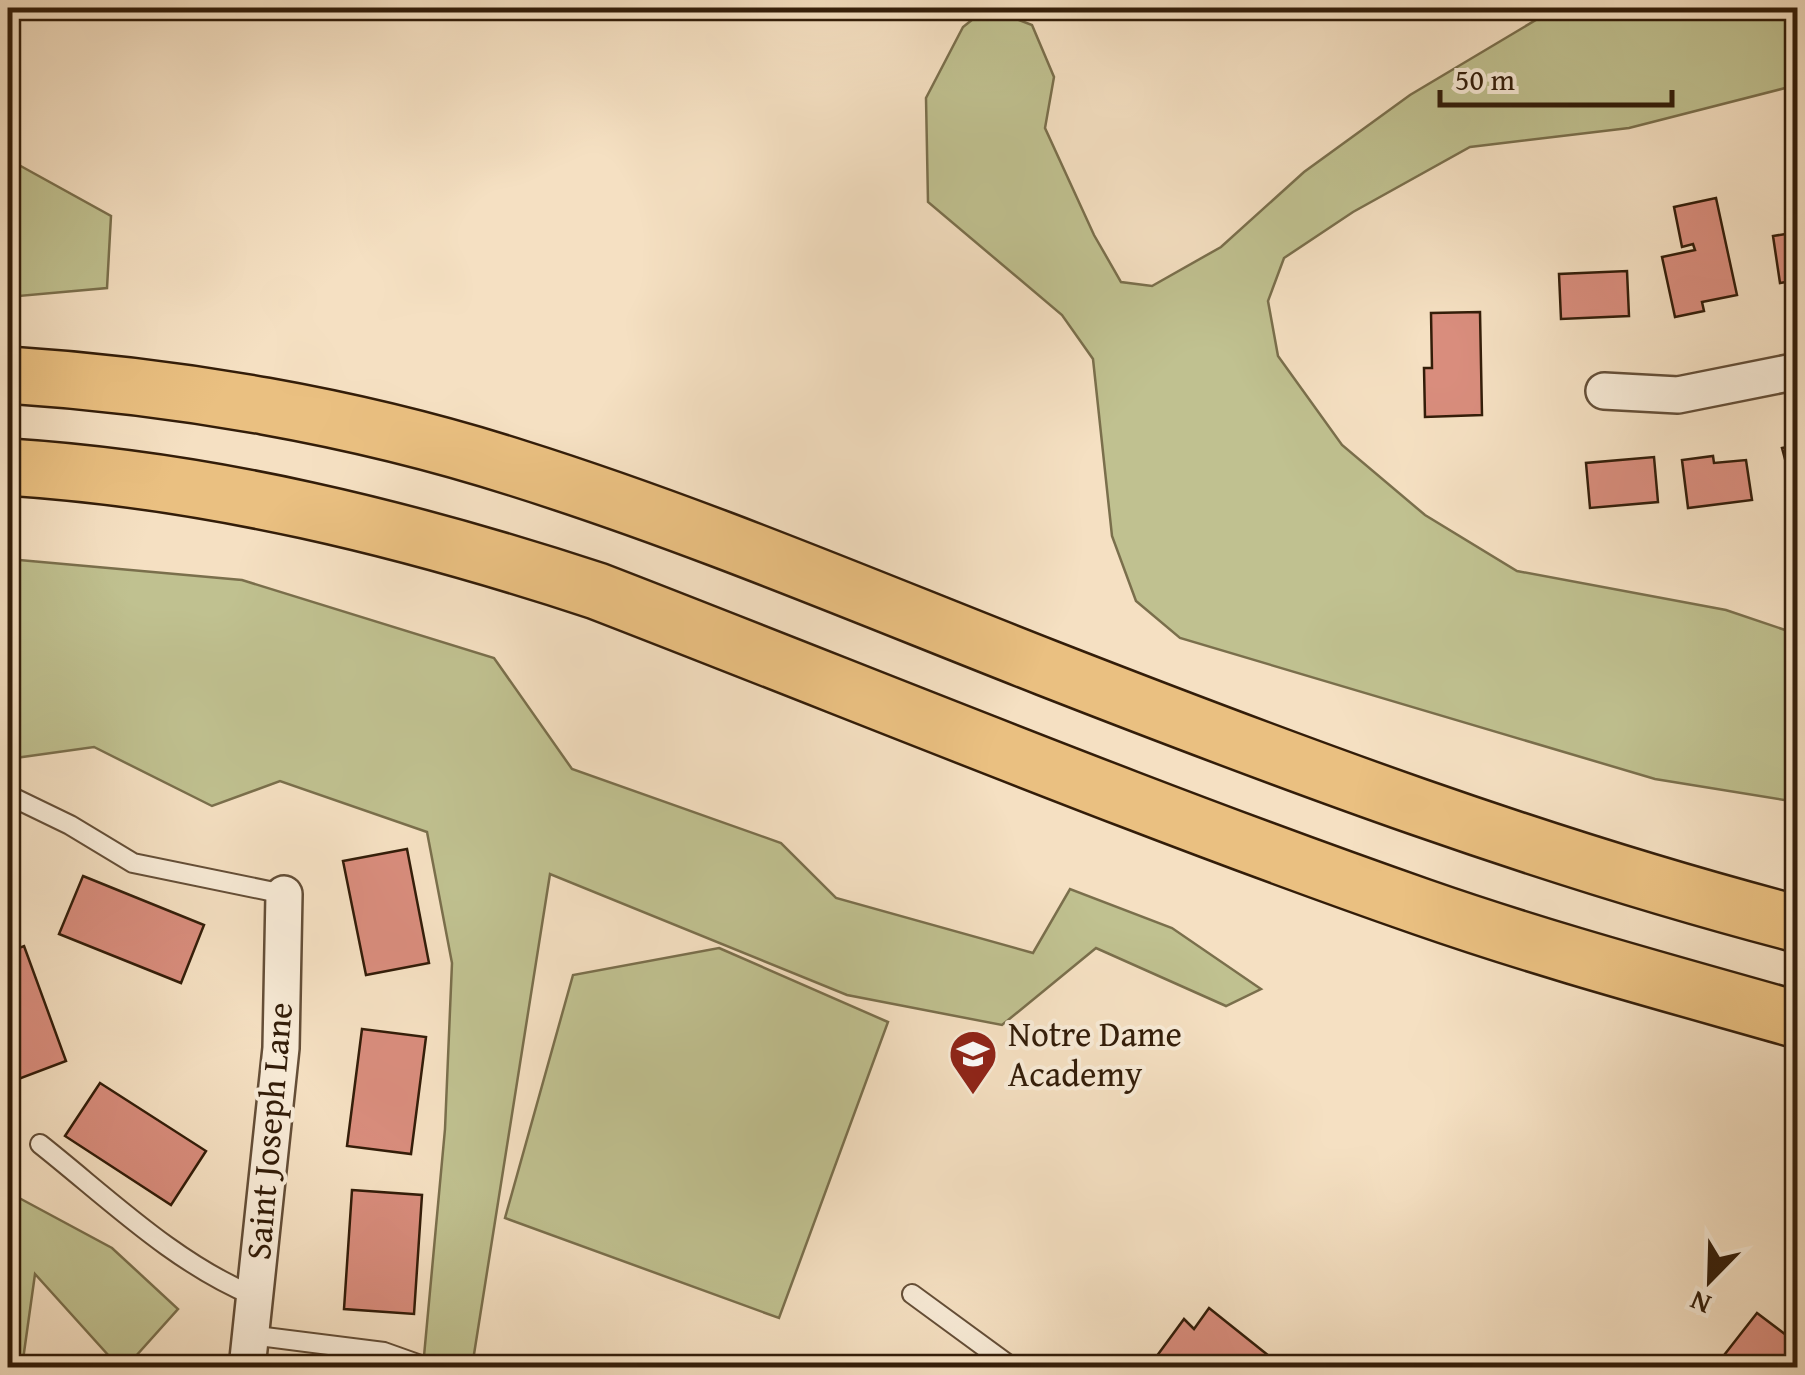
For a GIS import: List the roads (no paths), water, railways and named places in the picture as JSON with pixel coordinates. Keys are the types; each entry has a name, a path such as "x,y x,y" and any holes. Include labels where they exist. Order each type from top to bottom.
{"highway":[{"path":"8,375 171,391 336,420 513,466 697,528 1260,750 1432,813 1724,905 1798,924"},
{"path":"8,467 160,483 253,499 493,557 615,598 1254,848 1566,954 1798,1020"}],"street":[{"path":"1604,391 1678,395 1798,371"},
{"name":"Saint Joseph Lane","path":"249,1351 281,1048 284,894"}],"lane":[{"path":"8,795 70,824 132,863 284,894"},
{"path":"40,1144 176,1252 224,1284 254,1296"},
{"path":"912,1294 1013,1368"},
{"path":"249,1351 384,1352 429,1368"}],"place":[{"name":"Notre Dame Academy","path":"973,1096"}]}
